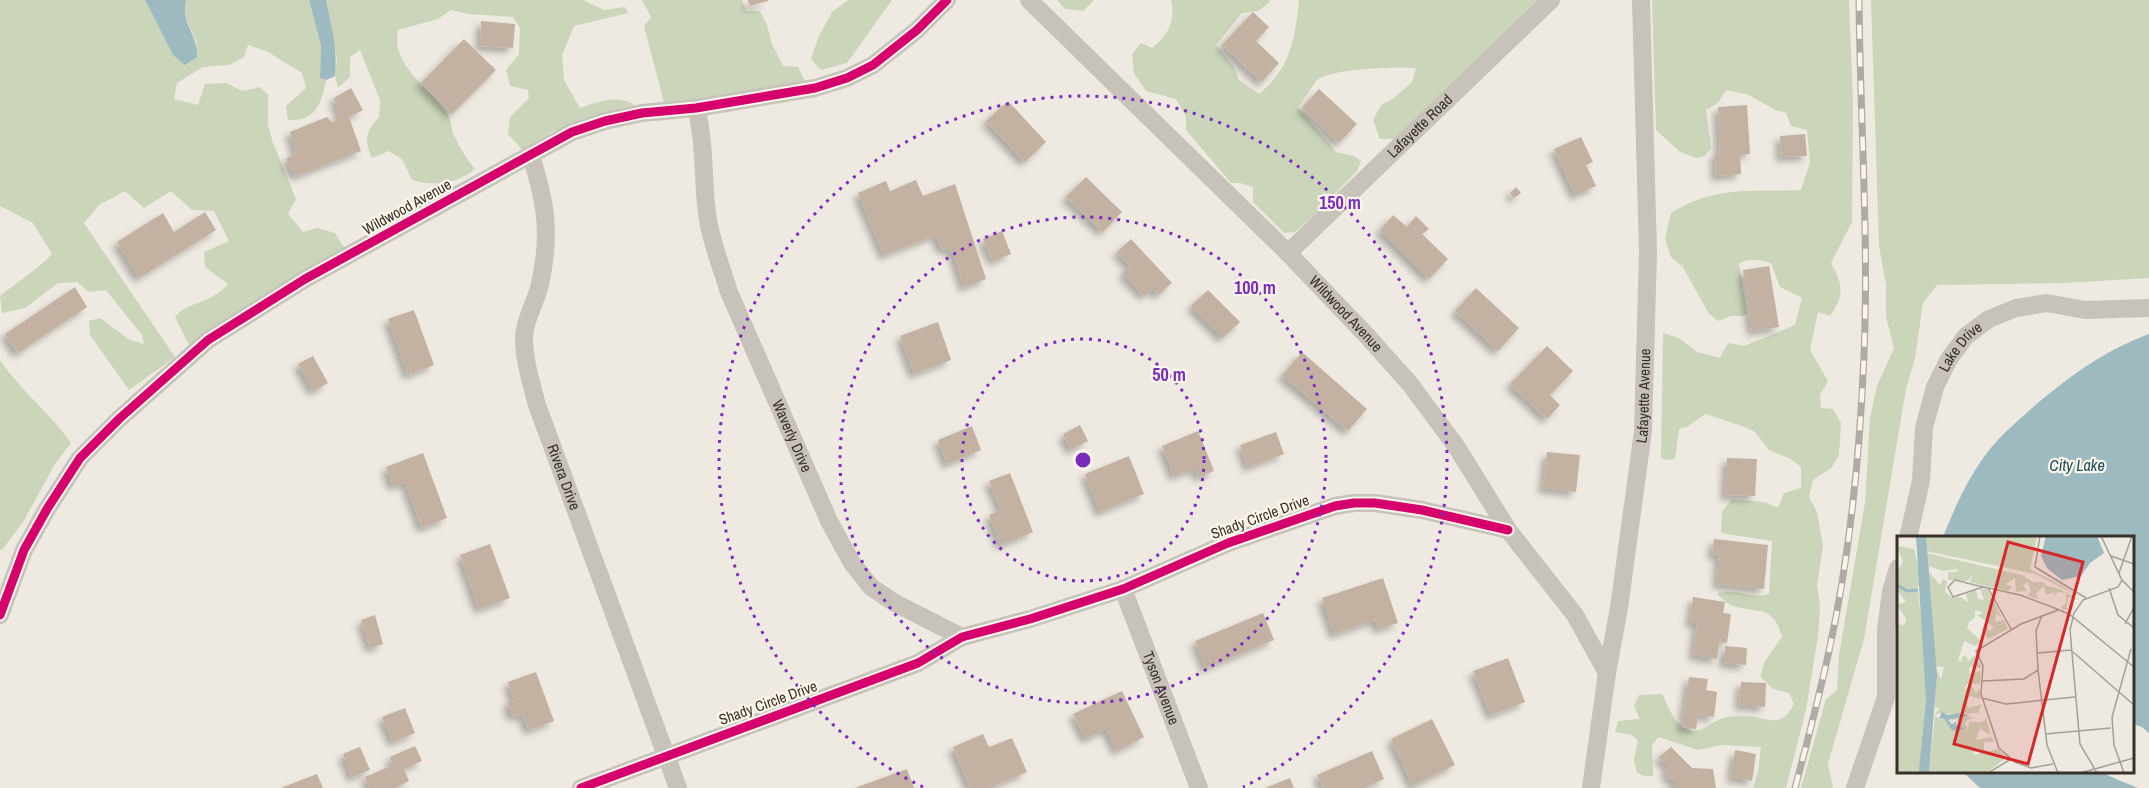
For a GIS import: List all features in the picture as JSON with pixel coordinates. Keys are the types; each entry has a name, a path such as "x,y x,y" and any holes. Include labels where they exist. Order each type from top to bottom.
{"street":[{"name":"Wildwood Avenue","path":"2,603 24,550 47,508 80,458 120,418 208,340 304,279 572,132 605,121 642,113 696,108 815,88 847,78 873,65 917,30 946,0"},
{"name":"Wildwood Avenue","path":"1029,0 1288,253 1410,384 1456,446 1508,530 1575,615 1607,673"},
{"name":"Lafayette Road","path":"1288,253 1551,0"},
{"name":"Lafayette Avenue","path":"1591,788 1607,673 1619,608 1643,420 1648,252 1641,0"},
{"name":"Waverly Drive","path":"696,108 703,141 708,221 729,292 829,521 852,563 871,587 895,603 962,637"},
{"name":"Rivera Drive","path":"531,156 541,191 547,230 540,285 524,334 525,358 537,405 678,788"},
{"name":"Lake Drive","path":"1908,536 1921,481 1924,428 1935,387 1949,359 1966,336 1989,319 2016,308 2047,303 2085,310 2149,308"},
{"name":"Shady Circle Drive","path":"581,788 918,663 962,637 1030,619 1122,589 1228,543 1335,506 1375,503 1422,510 1508,530"},
{"path":"1855,788 1886,697 1886,630 1891,591 1897,574"},
{"name":"Tyson Avenue","path":"1122,589 1199,788"}],"green space":[{"path":"0,0 145,0 173,55 197,44 183,11 186,0 309,0 321,46 320,78 326,80 319,104 311,115 297,120 288,120 286,106 306,88 302,73 268,52 248,45 244,57 229,65 203,67 177,83 174,99 198,105 205,84 226,83 242,91 260,87 268,95 268,125 296,199 288,214 303,232 317,228 335,233 345,249 189,345 175,317 186,308 221,291 228,284 205,267 204,252 229,241 214,211 192,210 171,191 144,208 125,191 99,205 84,223 175,357 129,390 90,335 89,321 100,318 130,340 144,344 142,335 106,290 89,292 77,282 58,283 25,308 2,313 0,296 52,254 33,223 0,206"},
{"path":"326,0 583,0 604,10 625,7 628,13 574,26 562,55 564,80 580,108 615,100 635,105 584,119 551,132 523,151 508,134 510,117 529,98 528,90 510,86 506,70 519,54 520,28 513,17 469,14 451,10 438,19 398,30 397,43 406,66 448,115 458,143 475,169 461,178 445,183 412,180 402,159 389,151 372,158 369,152 367,136 379,117 380,100 360,50 350,57 350,77 338,88 335,76 337,59"},
{"path":"642,0 742,0 746,11 760,11 783,66 798,67 806,83 699,103 664,102 644,26 651,17"},
{"path":"848,0 892,0 847,63 821,70 811,59 819,36 832,12"},
{"path":"1057,0 1094,0 1083,11 1065,9"},
{"path":"1171,0 1269,0 1270,2 1258,11 1242,13 1216,45 1234,67 1239,80 1259,94 1270,84 1285,63 1296,27 1299,0 1540,0 1394,139 1380,139 1373,120 1381,105 1394,98 1412,82 1416,68 1350,71 1317,80 1298,107 1336,152 1354,156 1361,161 1357,171 1318,212 1295,232 1284,233 1253,202 1253,187 1231,183 1186,130 1186,117 1176,99 1146,91 1134,73 1132,54 1141,43 1152,48 1166,33 1171,21"},
{"path":"1652,0 1849,0 1853,104 1852,222 1831,263 1840,284 1838,302 1830,316 1818,312 1810,350 1828,381 1820,395 1821,408 1833,409 1841,423 1839,455 1831,468 1813,480 1809,497 1817,512 1823,546 1817,585 1820,605 1818,636 1806,710 1786,788 1753,788 1758,772 1761,747 1721,745 1698,750 1658,737 1652,746 1653,776 1644,776 1637,773 1634,760 1638,741 1632,735 1615,732 1618,721 1640,719 1634,706 1639,695 1662,694 1679,724 1693,731 1729,717 1778,720 1790,711 1794,704 1789,693 1773,689 1760,676 1765,661 1782,637 1774,619 1764,612 1731,605 1717,594 1729,591 1755,595 1769,594 1772,541 1721,533 1722,512 1732,499 1764,502 1778,508 1784,493 1801,488 1801,467 1791,459 1769,450 1755,432 1705,414 1687,427 1679,429 1675,459 1661,458 1663,333 1679,338 1697,352 1720,358 1728,343 1744,346 1795,325 1802,298 1780,287 1771,263 1747,260 1739,264 1747,314 1731,316 1718,321 1709,314 1683,267 1671,257 1665,238 1671,213 1703,198 1734,192 1801,190 1810,162 1807,130 1791,126 1786,113 1775,110 1749,95 1726,90 1718,103 1706,110 1711,148 1705,156 1696,158 1680,152 1656,130"},
{"path":"1871,0 2149,0 2149,278 2064,283 1937,285 1923,303 1915,358 1906,389 1864,639 1828,764 1833,788 1801,788 1826,699 1837,690 1839,655 1865,503 1870,418 1877,386 1894,348 1886,317 1886,285 1879,246"},
{"path":"0,360 71,443 55,464 23,522 2,550 0,549"}],"water":[{"path":"145,0 186,0 185,15 195,41 197,57 185,65 173,55"},
{"path":"309,0 326,0 334,38 336,66 335,76 326,80 320,78 321,46"},
{"name":"City Lake","path":"2149,334 2149,733 2134,724 2134,536 1943,536 1975,470 2006,432 2033,407 2074,375 2102,356"},
{"path":"1964,773 2105,773 2138,788 1980,788"}],"building":[{"path":"748,0 768,0 768,1 750,6"},
{"path":"1253,12 1269,27 1256,41 1279,63 1262,82 1222,45"},
{"path":"481,21 515,24 513,48 480,46"},
{"path":"464,39 496,70 452,114 421,83"},
{"path":"351,88 363,110 349,117 361,151 296,176 286,159 296,153 290,132 327,117 333,123 340,114 334,98"},
{"path":"1319,89 1357,124 1339,143 1302,108"},
{"path":"1008,101 1046,142 1025,162 986,121"},
{"path":"1747,105 1750,154 1740,155 1741,174 1716,176 1715,153 1720,153 1718,107"},
{"path":"1805,134 1807,156 1781,157 1780,136"},
{"path":"1581,137 1593,162 1586,165 1596,186 1575,195 1554,149"},
{"path":"1086,177 1122,212 1103,232 1066,197"},
{"path":"916,180 923,196 955,184 986,279 964,287 954,255 949,249 941,248 936,235 884,255 858,193 886,181 890,191"},
{"path":"1516,187 1521,193 1514,198 1510,193"},
{"path":"205,212 216,230 139,278 117,242 163,213 174,232"},
{"path":"1393,215 1407,227 1416,216 1429,229 1422,234 1448,259 1429,279 1380,230"},
{"path":"1002,231 1011,254 993,261 983,239"},
{"path":"1131,239 1172,283 1158,295 1152,289 1144,296 1123,273 1130,266 1117,252"},
{"path":"1769,266 1779,327 1752,331 1743,270"},
{"path":"75,287 87,307 18,353 5,334"},
{"path":"1476,288 1519,328 1498,351 1455,311"},
{"path":"1208,290 1240,322 1223,338 1191,306"},
{"path":"414,310 434,365 408,375 388,319"},
{"path":"938,322 951,360 914,374 900,336"},
{"path":"1547,346 1573,371 1550,395 1560,405 1547,419 1510,384"},
{"path":"1302,352 1367,409 1348,431 1282,375"},
{"path":"313,356 328,383 313,391 298,364"},
{"path":"1080,425 1088,441 1071,450 1063,434"},
{"path":"972,426 981,450 947,464 938,440"},
{"path":"1198,431 1214,471 1198,477 1195,468 1174,476 1162,446"},
{"path":"1276,432 1284,454 1248,467 1240,445"},
{"path":"1547,452 1580,455 1576,492 1543,488"},
{"path":"423,453 447,518 422,528 405,482 393,486 386,467"},
{"path":"1129,456 1144,494 1100,512 1085,474"},
{"path":"1727,458 1757,459 1755,496 1725,495"},
{"path":"1010,473 1033,532 1001,545 989,515 1001,510 989,481"},
{"path":"1714,539 1768,545 1764,589 1717,584 1719,555 1712,554"},
{"path":"490,544 510,598 479,609 460,555"},
{"path":"1383,578 1398,623 1378,629 1375,620 1334,634 1322,598"},
{"path":"1693,597 1725,602 1723,613 1731,614 1727,643 1719,642 1717,659 1693,655 1697,623 1690,623"},
{"path":"1263,613 1274,640 1206,668 1195,641"},
{"path":"375,615 383,644 370,648 361,620"},
{"path":"1725,646 1747,648 1746,665 1724,663"},
{"path":"1508,658 1525,702 1491,715 1473,671"},
{"path":"536,672 554,721 529,730 522,714 513,717 507,702 514,700 508,682"},
{"path":"1689,677 1708,679 1706,690 1717,692 1714,717 1698,715 1696,729 1682,727"},
{"path":"1741,682 1766,683 1765,707 1739,705"},
{"path":"1122,691 1144,737 1117,751 1106,729 1086,739 1073,714"},
{"path":"405,708 415,733 393,742 382,717"},
{"path":"1432,719 1455,765 1413,786 1391,739"},
{"path":"983,734 989,747 1012,738 1027,772 989,788 970,788 953,747"},
{"path":"415,746 422,761 404,769 409,781 395,788 370,788 365,777 393,765 390,757"},
{"path":"360,747 370,770 352,777 343,754"},
{"path":"1671,747 1692,768 1713,769 1716,788 1675,788 1675,781 1668,778 1666,772 1668,767 1659,757"},
{"path":"1735,750 1756,754 1752,781 1731,777"},
{"path":"1372,751 1384,779 1364,788 1323,788 1317,775"},
{"path":"907,769 914,788 855,788"},
{"path":"317,774 323,788 281,788"},
{"path":"1290,778 1294,788 1265,788"}],"railway":[{"path":"1795,788 1821,685 1843,578 1860,429 1864,354 1865,221 1859,0"}],"cycle path":[{"path":"0,615 24,550 80,458 120,418 208,340 305,279 572,132 605,121 642,113 696,108 815,88 847,78 873,65 917,30 947,0"},
{"path":"581,788 918,663 962,637 1030,619 1123,589 1228,543 1335,506 1375,503 1422,510 1508,530"}]}
